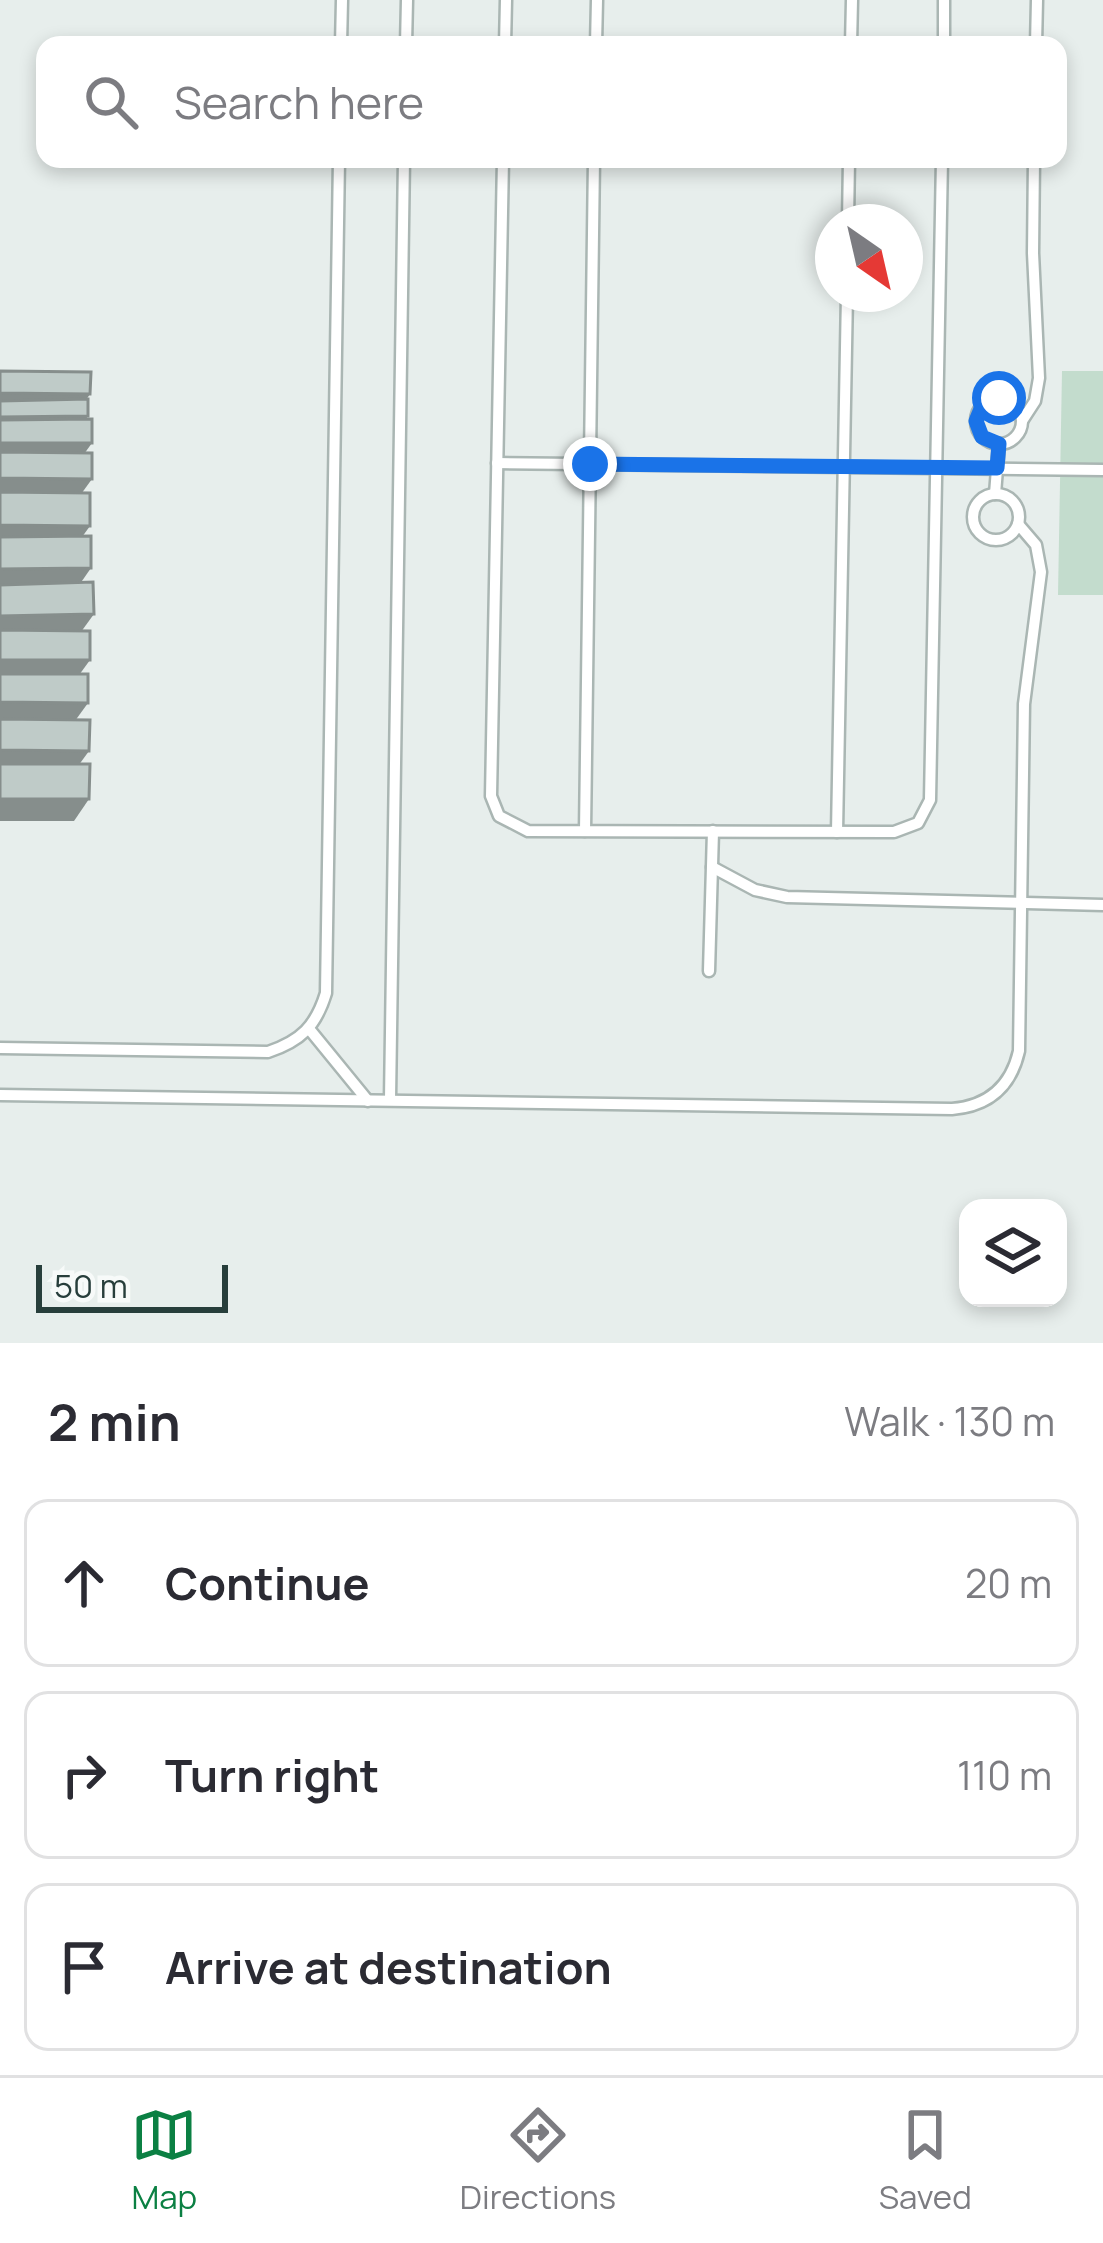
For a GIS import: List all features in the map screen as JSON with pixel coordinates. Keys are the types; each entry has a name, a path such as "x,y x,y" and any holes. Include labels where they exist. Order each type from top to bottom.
{"lane":[{"path":"341,36 342,0"},
{"path":"406,36 407,0"},
{"path":"505,36 506,0"},
{"path":"596,36 597,0"},
{"path":"851,36 852,0"},
{"path":"944,0 944,36"},
{"path":"1036,36 1037,0"},
{"path":"0,1048 268,1052 310,1030 326,993 340,168"},
{"path":"390,1099 404,168"},
{"path":"503,168 494,806 499,816 517,828 837,832 907,829 926,812 931,800 942,168"},
{"path":"585,831 595,168"},
{"path":"848,204 849,168"},
{"path":"1022,421 1021,412 1008,400 991,399 978,412 978,430 982,437 999,444 1016,437 1035,401 1039,378 1034,168"},
{"path":"837,832 847,312"},
{"path":"995,494 999,444"},
{"path":"497,463 1103,470"},
{"path":"0,1095 968,1108 997,1093 1016,1067 1019,1051 1024,704 1041,572 1036,545 1018,524 1010,499 995,494 978,502 974,510 975,528 989,539 1007,537 1018,524"},
{"path":"709,971 712,831"},
{"path":"712,867 755,890 787,897 1103,905"},
{"path":"310,1030 368,1101"}],"green space":[{"path":"1062,371 1103,371 1103,595 1058,595"}],"building":[{"path":"0,371 91,372 90,394 0,393"},
{"path":"88,399 88,416 0,417 0,401"},
{"path":"92,419 92,443 0,443 0,420"},
{"path":"0,452 92,453 92,479 0,478"},
{"path":"0,492 90,493 90,526 0,525"},
{"path":"91,536 91,568 0,569 0,537"},
{"path":"93,582 94,614 0,616 0,585"},
{"path":"0,630 90,631 90,660 0,660"},
{"path":"0,674 88,674 88,703 0,702"},
{"path":"0,719 90,720 89,751 0,750"},
{"path":"0,764 90,764 89,799 0,799"}],"route":[{"path":"590,464 997,468 999,444 982,437 976,421 983,404 999,398"}]}
